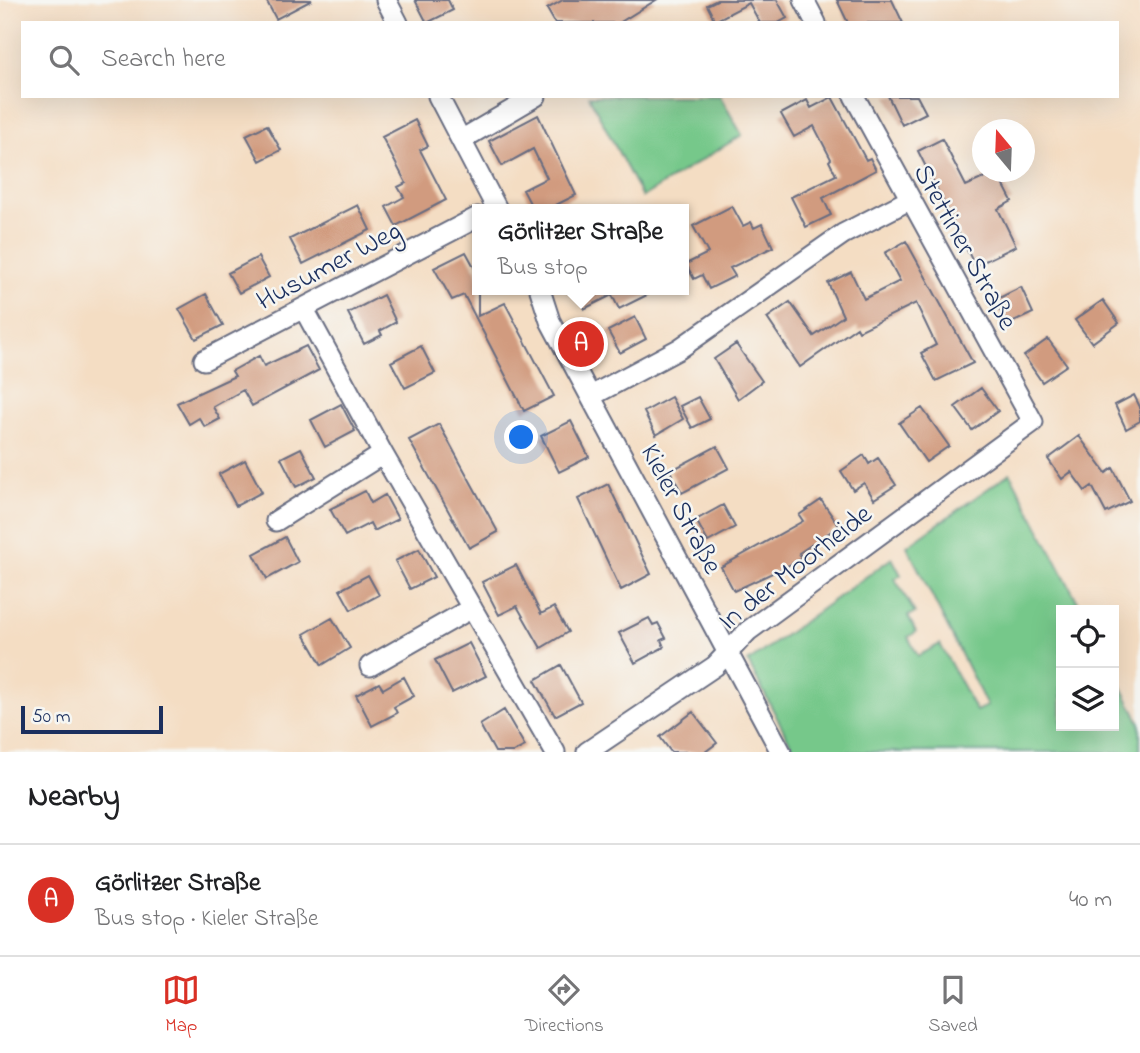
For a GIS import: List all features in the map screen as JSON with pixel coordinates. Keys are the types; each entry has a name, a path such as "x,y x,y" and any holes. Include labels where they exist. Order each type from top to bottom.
{"street":[{"path":"386,0 397,21"},
{"path":"804,0 815,21"},
{"path":"439,98 493,204"},
{"path":"461,140 533,98"},
{"name":"Stettiner Straße","path":"855,98 1033,422"},
{"path":"591,396 679,349 843,234 909,200"},
{"name":"Husumer Weg","path":"204,360 472,220"},
{"name":"Kieler Straße","path":"542,295 550,321 781,752"},
{"path":"304,309 383,454 555,752"},
{"name":"In der Moorheide","path":"587,752 715,666 748,631 1033,422"},
{"path":"275,521 383,454"},
{"path":"370,666 472,608"}],"green space":[{"path":"590,98 721,98 742,135 642,197"},
{"path":"1010,473 1079,605 1056,605 1056,731 1119,731 1119,682 1140,723 1140,752 795,752 748,662 892,558 901,575 895,579 915,613 908,616 916,632 908,637 918,656 940,644 976,711 987,706 907,546"}],"building":[{"path":"266,0 312,0 276,19"},
{"path":"415,0 448,0 453,10 426,21"},
{"path":"563,0 656,0 622,21 554,21 547,9"},
{"path":"717,0 777,0 787,18 782,21 759,21 749,3 715,21 707,5"},
{"path":"837,0 892,0 902,21 847,21"},
{"path":"833,98 866,160 870,158 876,170 823,198 831,215 806,227 791,197 836,175 814,126 794,137 781,114 807,100 811,108"},
{"path":"889,98 918,98 926,113 902,125"},
{"path":"538,115 576,195 558,204 530,204 523,190 547,178 533,149 502,166 489,141"},
{"path":"415,120 428,146 420,150 446,200 396,226 386,207 404,197 398,187 406,183 382,137"},
{"path":"267,125 281,150 260,161 246,135"},
{"path":"942,139 966,186 975,182 1002,182 1012,201 998,209 1016,246 975,266 918,151"},
{"path":"358,205 370,230 303,264 290,239"},
{"path":"732,206 743,226 751,222 754,228 762,224 773,247 730,268 735,276 709,289 702,275 694,279 689,270 689,262 708,253 693,226"},
{"path":"906,241 973,363 936,381 921,353 936,345 916,303 859,331 857,327 800,367 767,318 790,302 814,336 843,316 828,283 851,272 864,299 900,281 885,253"},
{"path":"466,252 472,263 472,295 478,295 478,316 505,303 554,396 524,411 464,295 452,300 434,268"},
{"path":"258,257 269,277 239,293 228,273"},
{"path":"1021,287 1033,313 1007,325 995,300"},
{"path":"206,294 223,325 196,339 179,309"},
{"path":"383,295 396,322 380,331 382,335 364,344 348,313"},
{"path":"577,295 612,295 584,309"},
{"path":"612,295 647,295 619,309"},
{"path":"1103,300 1119,323 1092,343 1075,320"},
{"path":"635,317 646,339 620,353 608,331"},
{"path":"1048,339 1067,365 1042,382 1024,356"},
{"path":"736,344 762,381 738,399 714,359"},
{"path":"306,346 319,370 252,406 243,390 213,407 220,419 205,427 199,418 189,424 177,403 235,376 232,371 259,356 264,366"},
{"path":"421,346 435,373 405,388 391,362"},
{"path":"981,388 998,411 972,430 955,407"},
{"path":"1134,395 1140,407 1140,421 1126,429 1115,405"},
{"path":"671,397 683,419 656,435 644,412"},
{"path":"698,397 710,419 692,428 680,406"},
{"path":"341,404 355,431 325,447 311,420"},
{"path":"922,408 949,446 926,462 899,423"},
{"path":"571,421 589,457 559,472 541,436"},
{"path":"439,424 498,532 469,548 409,440"},
{"path":"1079,436 1106,473 1113,468 1130,501 1106,513 1092,486 1085,491 1071,472 1062,479 1048,459"},
{"path":"717,446 729,468 682,493 670,471"},
{"path":"301,448 316,477 296,487 281,458"},
{"path":"864,455 869,464 878,458 896,485 874,499 864,483 853,490 841,471"},
{"path":"245,460 262,492 236,506 219,474"},
{"path":"608,484 651,574 621,590 578,499"},
{"path":"365,491 371,503 385,495 398,519 374,531 370,523 345,536 330,509"},
{"path":"821,500 839,526 799,553 802,559 734,591 721,567 803,521 799,515"},
{"path":"723,505 735,527 708,542 696,520"},
{"path":"285,537 298,562 267,579 254,554"},
{"path":"419,549 434,577 410,589 395,561"},
{"path":"516,565 541,614 554,607 568,632 541,648 517,606 499,615 482,582"},
{"path":"368,575 379,595 351,610 340,590"},
{"path":"332,618 350,648 322,665 304,634"},
{"path":"649,618 653,625 658,623 666,638 661,640 664,647 635,663 619,633"},
{"path":"469,643 486,676 452,693 435,660"},
{"path":"561,665 581,702 555,716 535,680"},
{"path":"404,677 414,696 394,707 397,713 372,726 356,695 379,683 383,689"},
{"path":"504,710 525,746 514,752 495,752 480,725"},
{"path":"693,712 717,743 705,752 671,752 660,737"}],"place":[{"name":"Görlitzer Straße","path":"581,344"}]}
